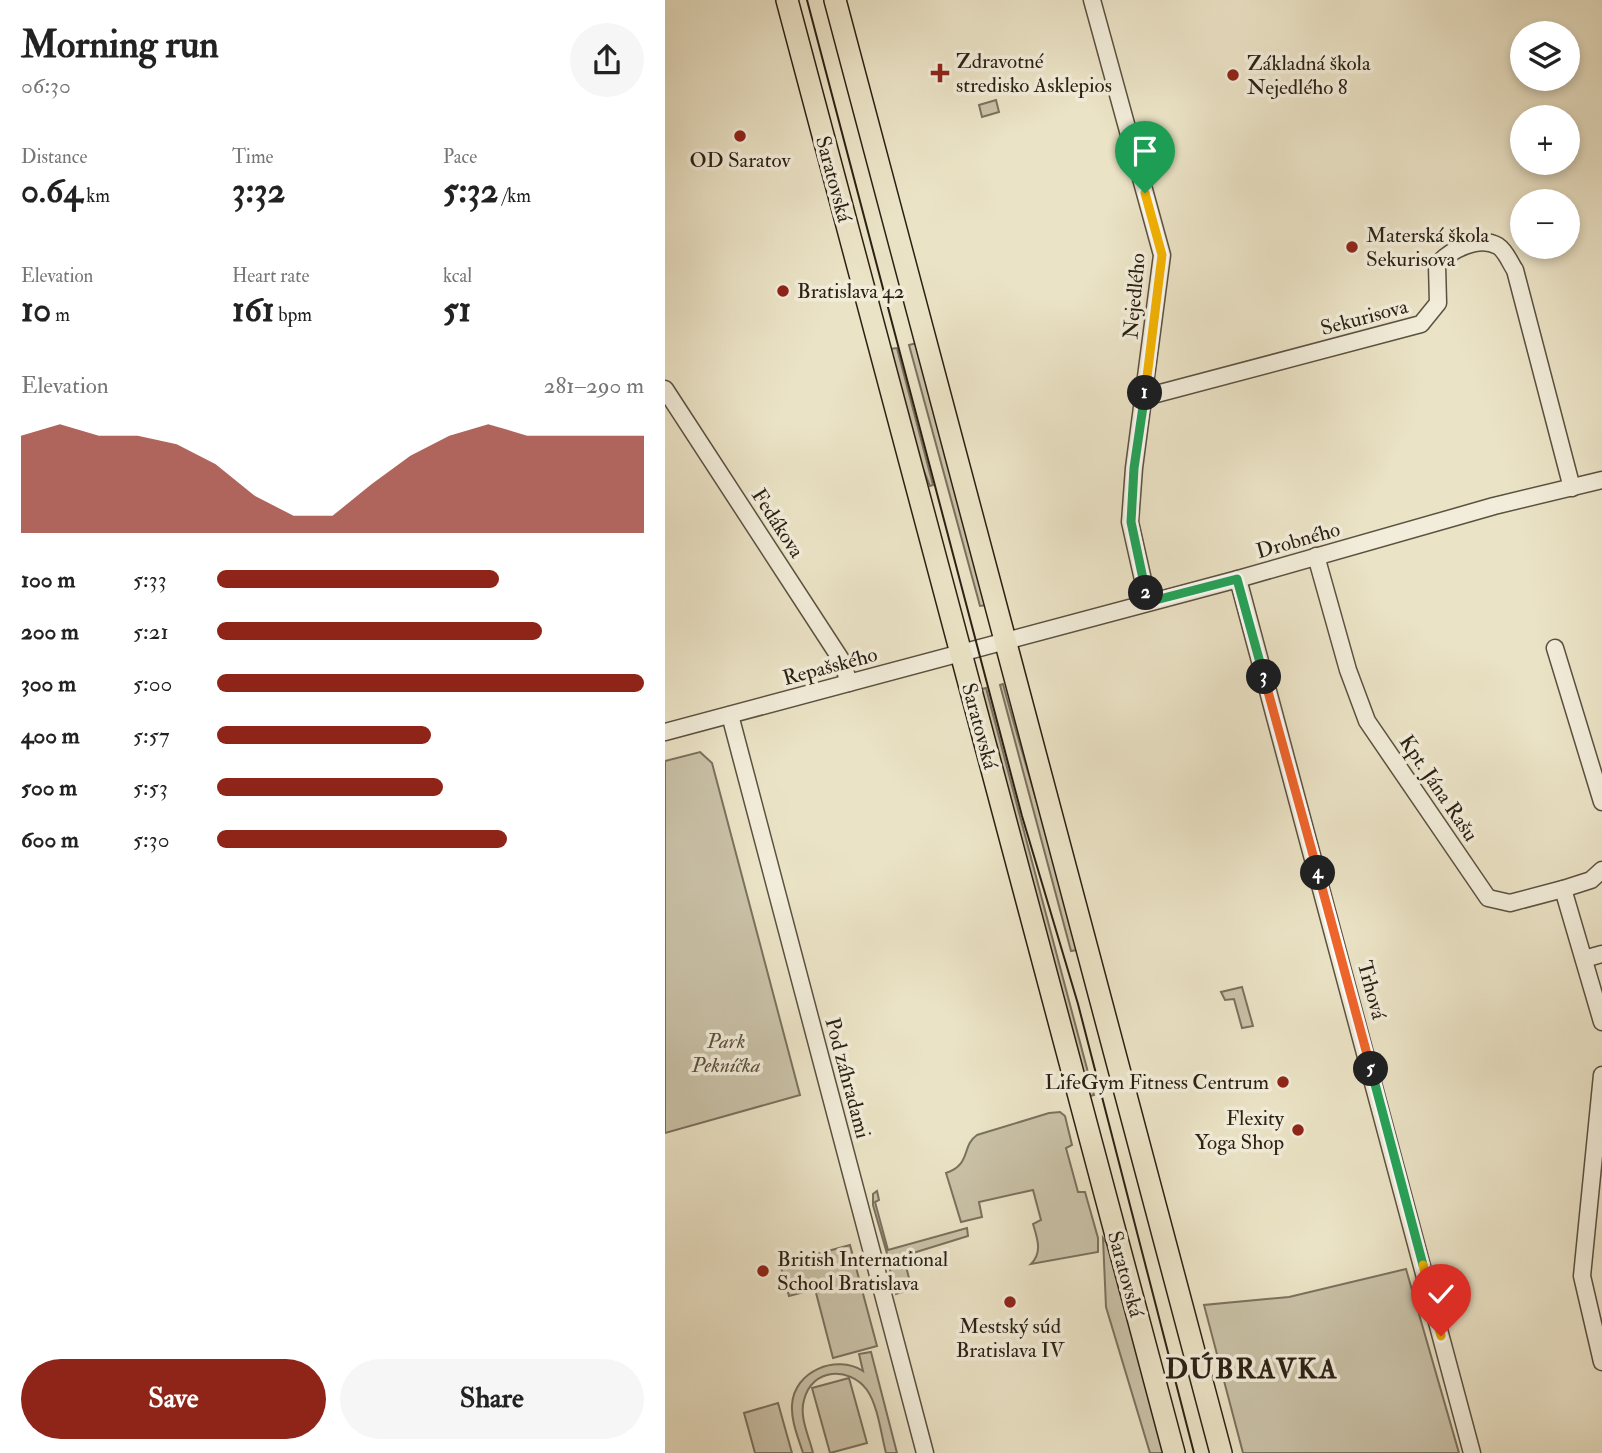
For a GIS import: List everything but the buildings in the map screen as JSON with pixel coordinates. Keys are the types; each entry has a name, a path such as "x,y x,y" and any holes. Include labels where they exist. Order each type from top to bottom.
{"main road":[{"name":"Saratovská","path":"787,0 1174,1453"},
{"path":"835,0 1221,1453"}],"street":[{"name":"Nejedlého","path":"1092,0 1162,255 1134,468 1131,522 1148,602"},
{"name":"Sekurisova","path":"1145,397 1422,324 1438,303 1437,265 1447,253 1483,241 1501,247 1515,270 1572,488"},
{"name":"Fedákova","path":"665,389 842,661 849,683"},
{"name":"Drobného","path":"1006,641 1602,480"},
{"name":"Kpt. Jána Rašu","path":"1316,556 1348,670 1367,721 1488,898 1510,903 1591,880 1602,870"},
{"name":"Trhová","path":"1237,579 1472,1453"},
{"name":"Repašského","path":"665,732 1006,641"},
{"path":"1555,648 1602,802"},
{"name":"Pod záhradami","path":"730,715 925,1453"},
{"path":"1563,889 1602,1022"},
{"path":"1584,959 1602,954"},
{"path":"1602,1075 1582,1276 1598,1326 1602,1362"}],"green space":[{"path":"996,100 999,112 982,117 979,105"},
{"path":"917,343 988,605 980,606 909,345"},
{"path":"897,348 933,485 930,486 912,441 889,349"},
{"path":"1003,684 1077,950 1071,951 1000,685"},
{"path":"986,688 1094,1095 1090,1096 978,690"},
{"name":"Park Pekníčka","path":"700,752 712,763 800,1095 665,1133 665,761"},
{"path":"1242,987 1253,1026 1242,1028 1234,999 1225,1000 1221,992"},
{"path":"1060,1112 1065,1116 1072,1145 1066,1148 1078,1192 1085,1192 1098,1238 1098,1252 1031,1264 1038,1250 1033,1224 1041,1220 1033,1190 979,1202 982,1217 961,1222 946,1173 960,1165 969,1144 977,1135"},
{"path":"877,1191 879,1200 875,1202 888,1250 967,1228 968,1236 897,1258 888,1257 873,1205 873,1194"},
{"path":"1103,1238 1108,1245 1166,1453 1150,1453 1106,1307"},
{"path":"850,1245 877,1346 833,1358 815,1289 789,1296 780,1264"},
{"path":"905,1263 912,1289 896,1294 889,1266"},
{"path":"1406,1269 1459,1453 1243,1453 1204,1305 1289,1297"},
{"path":"871,1352 897,1453 886,1453 877,1412 867,1390 851,1377 832,1374 823,1376 808,1389 803,1406 804,1420 813,1453 803,1453 792,1411 800,1383 808,1375 829,1365 841,1364 863,1371 859,1354"},
{"path":"849,1378 867,1443 830,1453 812,1388"},
{"path":"778,1403 792,1453 755,1453 744,1413"}],"tram line":[{"path":"807,0 1022,816 1078,1004 1194,1453"}],"place":[{"name":"Zdravotné stredisko Asklepios","path":"940,73"},
{"name":"Základná škola Nejedlého 8","path":"1233,75"},
{"name":"OD Saratov","path":"740,136"},
{"name":"Materská škola Sekurisova","path":"1352,247"},
{"name":"Bratislava 42","path":"783,291"},
{"name":"LifeGym Fitness Centrum","path":"1283,1082"},
{"name":"Flexity Yoga Shop","path":"1298,1130"},
{"name":"British International School Bratislava","path":"763,1271"},
{"name":"Mestský súd Bratislava IV","path":"1010,1302"}],"district":[{"name":"DÚBRAVKA","path":"1252,1368"}],"route":[{"path":"1145,193 1162,255 1134,468 1131,522 1148,602 1237,579 1360,1027 1441,1336"}]}
